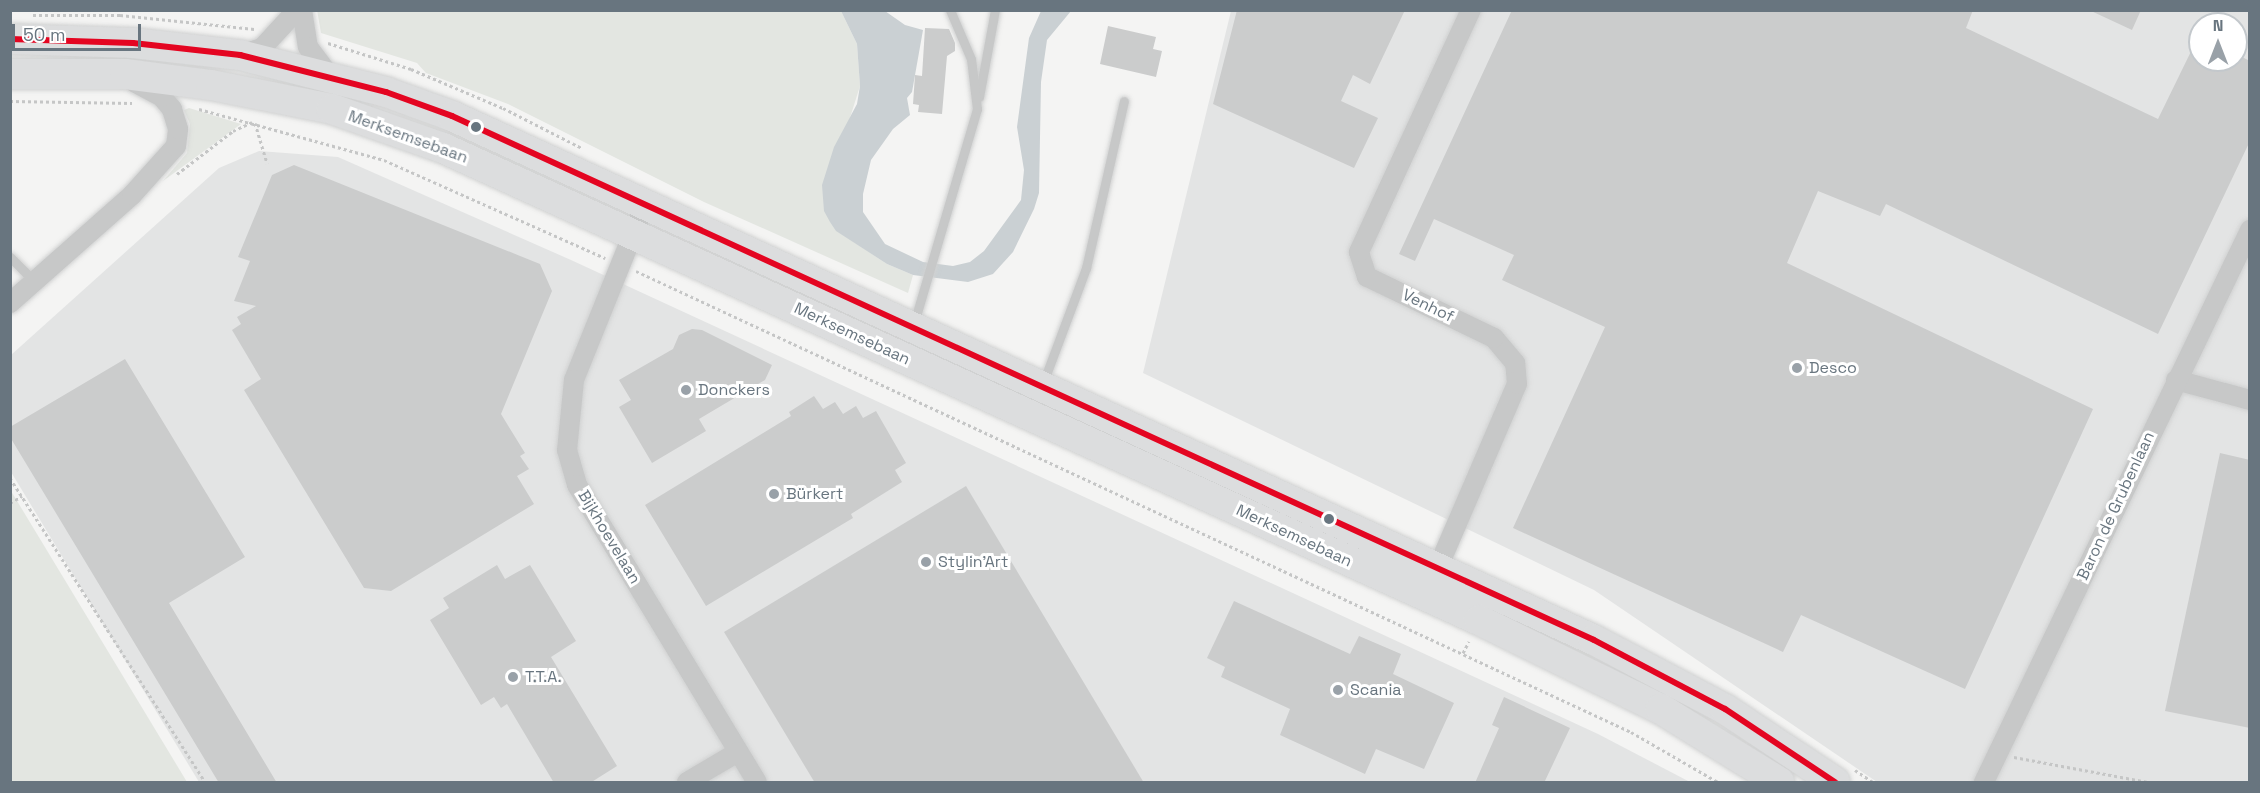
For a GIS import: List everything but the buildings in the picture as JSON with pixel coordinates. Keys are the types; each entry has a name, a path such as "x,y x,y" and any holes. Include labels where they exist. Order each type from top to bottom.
{"main road":[{"name":"Merksemsebaan","path":"10,39 133,42 240,55 330,76 452,116 913,325 1676,680 1768,735 1835,783"},
{"name":"Merksemsebaan","path":"10,74 125,74 277,97 361,118 481,164 1426,596 1661,709 1779,783"}],"street":[{"path":"240,55 262,48 297,10"},
{"path":"302,10 308,47 330,76"},
{"name":"Venhof","path":"1426,596 1517,384 1515,363 1494,338 1367,277 1359,252 1471,10"},
{"path":"10,303 132,195 176,146 178,129 172,109 162,97 125,74"},
{"name":"Bijkhoevelaan","path":"645,204 574,380 567,450 578,485 757,783"},
{"name":"Baron de Grubenlaan","path":"1984,783 2250,230"},
{"path":"2176,380 2250,400"},
{"path":"1661,709 1676,680"},
{"path":"687,783 738,752"}],"lane":[{"path":"950,10 971,58 977,109"},
{"path":"913,325 977,109 994,10"},
{"path":"1042,385 1086,268 1124,101"},
{"path":"10,257 35,282"}],"path":[{"path":"10,101 141,104"},
{"path":"172,109 182,105 255,123 400,166 579,245 1631,732 1718,783"},
{"path":"255,123 267,164"},
{"path":"579,245 582,239"},
{"path":"10,478 205,783"},
{"path":"10,503 22,496"},
{"path":"1998,754 2147,783"}],"shaded area":[{"path":"317,10 841,11 857,44 860,86 848,124 837,231 887,264 913,275 908,293 704,202 508,104 426,73 417,63 321,33"},
{"path":"841,11 885,11 905,25 923,30 912,92 907,98 910,115 893,129 871,160 863,194 863,212 885,244 923,262 953,266 970,262 984,251 1021,200 1024,170 1017,127 1029,38 1041,11 1071,11 1047,40 1041,82 1039,193 1034,209 1013,252 993,274 968,282 913,275 887,264 836,231 830,222 824,211 822,185 834,147 857,104 860,86 857,44"},
{"path":"1231,11 2249,11 2249,782 1877,782 1594,590 1143,373"},
{"path":"189,108 241,124 163,181 187,153 190,124 184,110"},
{"path":"259,151 338,157 571,260 1598,734 1690,782 199,782 11,472 11,355 219,168"},
{"path":"11,491 187,782 11,782"}],"transit line":[{"path":"10,39 133,43 240,55 386,92 452,116 1594,640 1725,709 1835,782"}],"place":[{"name":"Desco","path":"1797,368"},
{"name":"Donckers","path":"686,390"},
{"name":"Bürkert","path":"774,494"},
{"name":"Stylin'Art","path":"926,562"},
{"name":"T.T.A.","path":"513,677"},
{"name":"Scania","path":"1338,690"}]}
